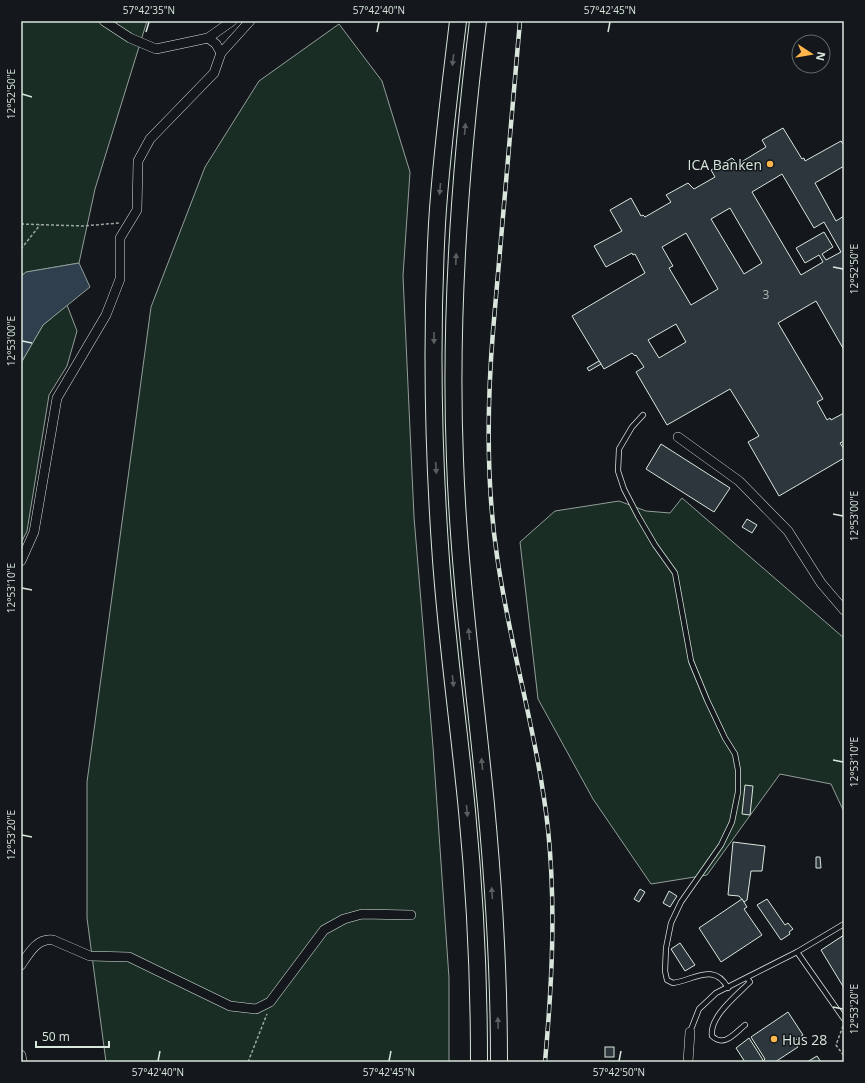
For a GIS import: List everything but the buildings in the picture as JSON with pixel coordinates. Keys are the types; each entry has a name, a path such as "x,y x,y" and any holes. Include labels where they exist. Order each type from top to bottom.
{"highway":[{"path":"458,21 447,111 437,225 434,299 435,432 441,562 467,812 476,944 480,1062"},
{"path":"478,21 466,113 457,224 453,370 455,462 461,561 485,801 495,933 499,1062"}],"street":[{"path":"104,21 130,38 156,49 208,38 232,21"},
{"path":"21,561 34,532 57,398 106,315 120,279 120,238 137,210 138,161 150,139 214,73 220,53 250,21"},
{"path":"208,38 216,44 220,53"},
{"path":"678,437 739,481 788,531 821,583 844,610"},
{"path":"21,966 30,951 37,944 47,939 53,940 90,956 128,957 230,1006 256,1009 270,1002 324,930 344,919 362,914 412,915"},
{"path":"688,1062 690,1032"},
{"path":"21,1055 22,1062"}],"lane":[{"path":"643,415 632,427 619,449 618,471 624,489 638,516 655,545 675,573 691,661 706,700 735,754 738,770 738,792 732,822 721,845 676,910 671,923 666,948 665,972 667,980 673,983 705,973 713,974 724,982 728,988"},
{"path":"690,1032 699,1009 716,994 797,952 844,924"},
{"path":"797,952 844,1019"},
{"path":"745,1025 726,1041 720,1041 712,1036 711,1032 716,1018 750,982 747,978"}],"path":[{"path":"21,224 83,226 116,223 128,224"},
{"path":"21,249 40,224"},
{"path":"248,1062 267,1014 264,1005"},
{"path":"844,1022 836,1045 844,1056"}],"green space":[{"path":"21,21 147,21 95,189 79,263 27,272 21,276"},
{"path":"339,24 382,81 410,172 403,276 414,517 433,747 449,978 449,1062 106,1062 87,918 87,782 151,307 205,167 259,81"},
{"path":"67,305 77,331 67,366 49,395 27,531 21,543 21,363 43,325"},
{"path":"682,498 844,638 844,812 831,784 780,774 707,875 651,884 593,799 538,699 520,542 555,511 619,501 646,511 670,513"}],"water":[{"path":"79,263 90,287 43,325 21,363 21,276 26,272"}],"railway":[{"path":"520,21 493,331 489,416 489,472 493,528 497,556 509,625 538,760 548,829 552,887 552,946 550,1004 545,1062"}],"place":[{"name":"ICA Banken","path":"770,164"},
{"name":"Hus 28","path":"774,1039"}]}
